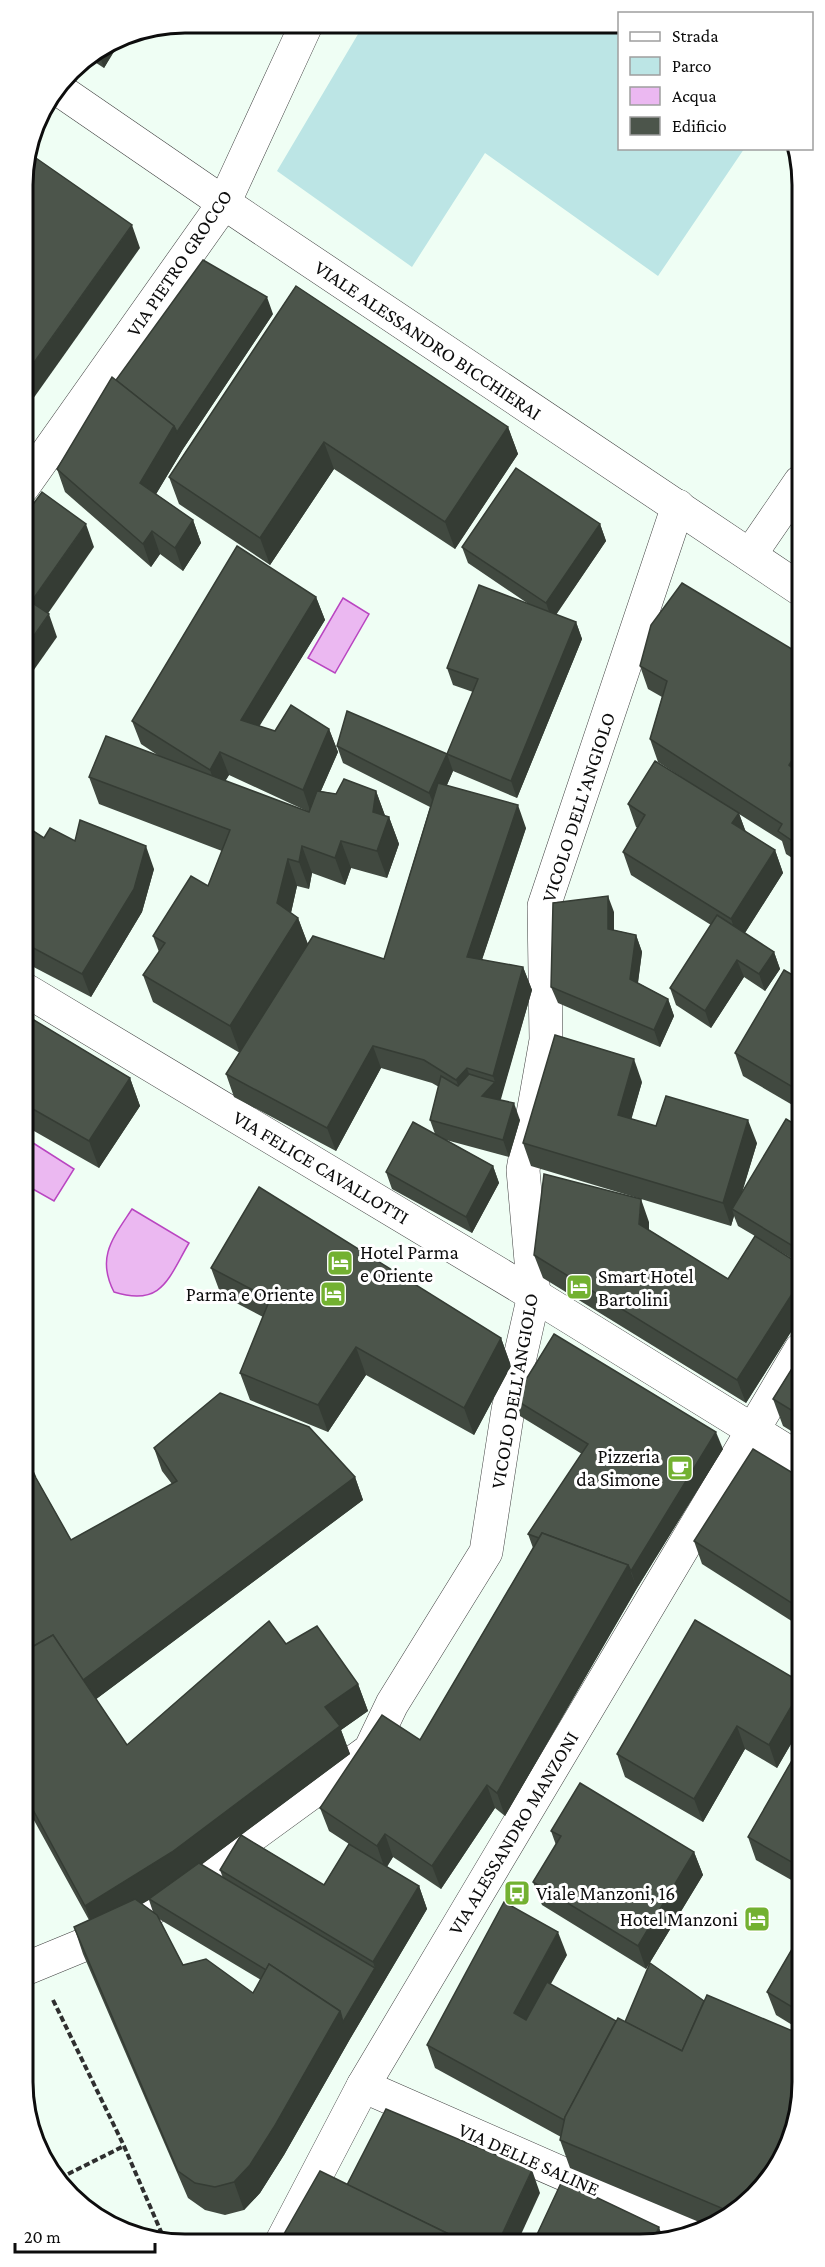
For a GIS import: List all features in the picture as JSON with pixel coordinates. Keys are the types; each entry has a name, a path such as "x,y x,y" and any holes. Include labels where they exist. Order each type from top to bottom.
{"street":[{"name":"VIA PIETRO GROCCO","path":"33,473 224,203 302,33"},
{"name":"VIALE ALESSANDRO BICCHIERAI","path":"65,93 224,203 792,584"},
{"path":"750,555 792,494"},
{"name":"VICOLO DELL'ANGIOLO","path":"33,1965 127,1927 370,1750 392,1704 486,1552 508,1410 534,1295 523,1170 546,1040 544,906 678,506"},
{"name":"VIA FELICE CAVALLOTTI","path":"33,994 534,1295 792,1454"},
{"name":"VIA ALESSANDRO MANZONI","path":"286,2234 363,2086 792,1364"},
{"name":"VIA DELLE SALINE","path":"363,2086 685,2227"}],"path":[{"path":"33,1972 124,2145 161,2232"},
{"path":"65,2176 124,2145"}],"green space":[{"path":"359,33 618,33 618,150 743,150 658,276 485,153 412,267 277,171"}],"water":[{"path":"343,598 369,614 335,673 308,658"},
{"path":"33,1143 74,1169 54,1201 33,1189"},
{"path":"132,1209 189,1243 162,1287 143,1296 114,1292 107,1268 109,1248"}],"building":[{"path":"36,158 132,225 33,364 33,175"},
{"path":"203,260 267,297 177,432 174,426 116,380"},
{"path":"296,286 508,427 445,522 324,442 260,538 169,477"},
{"path":"112,377 174,426 140,483 193,520 175,548 152,531 143,544 57,469"},
{"path":"516,468 600,524 546,603 462,547"},
{"path":"42,492 86,524 33,599 33,504"},
{"path":"237,546 316,597 241,720 275,731 291,705 329,729 303,790 220,752 210,770 132,721"},
{"path":"682,583 792,649 792,760 789,765 792,768 792,841 778,831 782,824 650,739 667,681 640,666 651,625"},
{"path":"479,585 576,622 511,781 447,754 478,679 447,668"},
{"path":"33,603 49,614 33,637"},
{"path":"347,711 447,754 429,793 337,746"},
{"path":"106,736 309,812 317,791 336,794 344,779 376,791 373,812 389,817 377,851 341,841 335,858 302,846 299,862 288,859 277,903 298,918 230,1026 143,975 165,943 153,936 191,876 208,886 230,830 89,777"},
{"path":"655,761 739,813 732,823 775,850 731,919 623,852 645,815 628,804"},
{"path":"438,783 518,805 467,957 523,967 493,1076 467,1068 456,1080 424,1060 373,1046 327,1128 226,1074 313,936 384,959"},
{"path":"80,820 146,846 134,889 82,974 33,948 33,831 44,838 50,828 75,841"},
{"path":"608,896 608,929 636,935 630,979 668,999 654,1030 551,987 553,903"},
{"path":"717,915 774,952 759,974 737,960 705,1011 670,988"},
{"path":"784,970 792,975 792,1087 735,1053"},
{"path":"33,1019 130,1078 89,1141 33,1109"},
{"path":"555,1035 634,1059 618,1115 656,1126 666,1096 748,1120 723,1203 523,1143"},
{"path":"469,1074 495,1082 482,1096 514,1103 503,1140 430,1120 441,1076 458,1086"},
{"path":"786,1119 792,1123 792,1246 732,1209"},
{"path":"413,1122 493,1166 466,1217 386,1172"},
{"path":"544,1174 641,1199 639,1224 728,1279 755,1236 792,1259 792,1294 737,1380 534,1255"},
{"path":"259,1187 501,1338 464,1408 356,1347 318,1405 240,1373 270,1299 211,1268"},
{"path":"554,1334 716,1432 631,1571 628,1565 542,1533 539,1538 528,1534 588,1444 514,1399"},
{"path":"792,1368 792,1411 773,1399"},
{"path":"220,1393 309,1427 355,1477 83,1680 53,1635 33,1646 33,1471 71,1540 177,1481 154,1448"},
{"path":"753,1449 792,1473 792,1603 694,1541"},
{"path":"542,1533 628,1565 497,1793 487,1785 432,1866 385,1834 377,1846 320,1808 382,1715 420,1740"},
{"path":"695,1620 792,1677 792,1705 769,1745 737,1726 694,1799 617,1754"},
{"path":"269,1621 286,1644 317,1626 358,1684 325,1707 340,1726 172,1852 85,1906 33,1810 33,1646 53,1635 127,1745"},
{"path":"792,1760 792,1862 748,1837"},
{"path":"580,1783 694,1852 638,1946 533,1882 561,1836 551,1831"},
{"path":"241,1835 324,1885 349,1844 419,1886 373,1962 220,1870"},
{"path":"199,1863 375,1968 343,2022 340,2011 269,1964 266,1970 149,1899"},
{"path":"135,1899 157,1915 183,1965 206,1959 253,1993 269,1964 340,2011 274,2127 250,2165 234,2182 215,2187 195,2183 178,2171 74,1927"},
{"path":"504,1902 558,1932 514,2013 526,2020 547,1982 616,2021 564,2120 427,2045"},
{"path":"792,1949 792,2007 767,1992"},
{"path":"650,1963 704,2001 682,2051 625,2022"},
{"path":"707,1995 792,2031 791,2102 780,2140 766,2167 748,2190 724,2209 560,2140 565,2117 618,2018 682,2051"},
{"path":"386,2109 532,2170 502,2234 448,2234 347,2185"},
{"path":"320,2171 449,2234 284,2234"},
{"path":"562,2181 659,2227 656,2233 650,2234 537,2234"}],"place":[{"name":"Hotel Parma e Oriente","path":"340,1263"},
{"name":"Smart Hotel Bartolini","path":"579,1287"},
{"name":"Parma e Oriente","path":"333,1294"},
{"name":"Pizzeria da Simone","path":"680,1468"},
{"name":"Viale Manzoni, 16","path":"517,1893"},
{"name":"Hotel Manzoni","path":"757,1919"}]}
